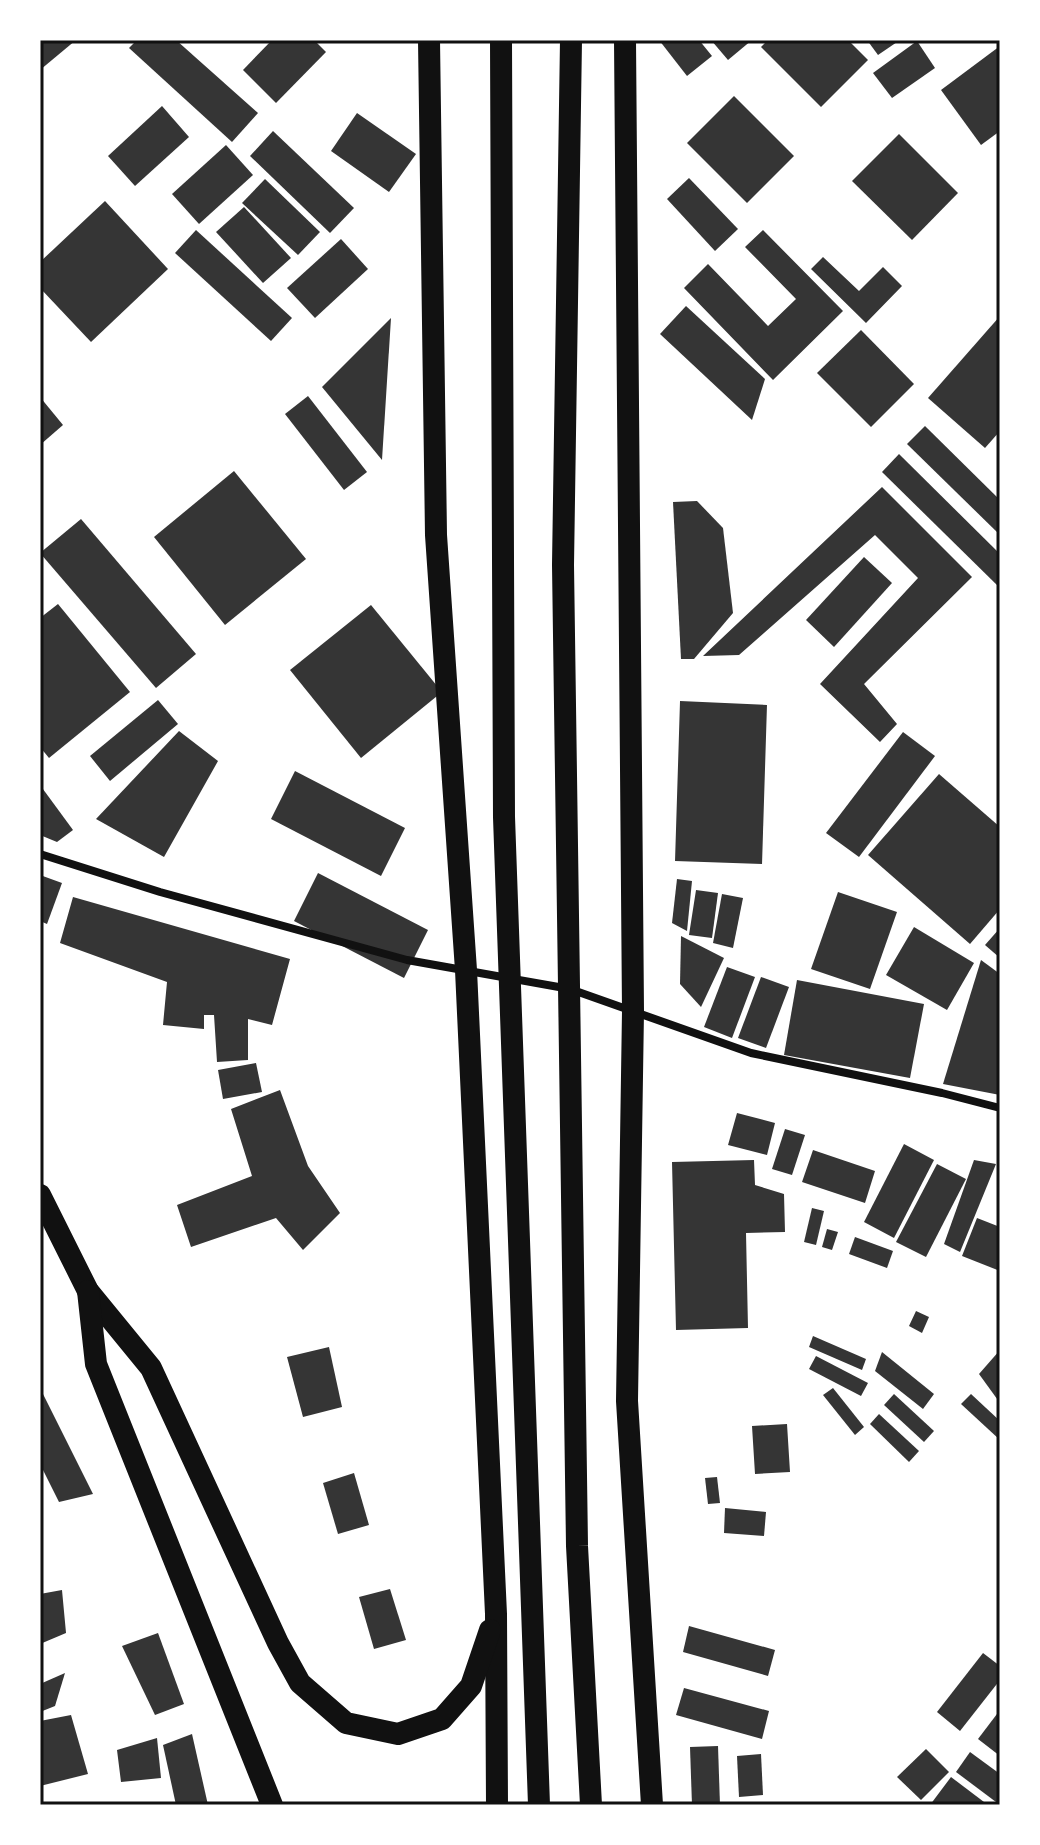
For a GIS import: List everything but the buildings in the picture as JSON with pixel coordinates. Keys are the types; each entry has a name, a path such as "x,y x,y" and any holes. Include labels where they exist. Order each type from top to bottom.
{"highway":[{"path":"429,40 436,535 466,970 496,1614 497,1805"},
{"path":"501,40 504,817 539,1805"},
{"path":"571,40 563,565 577,1546 591,1805"},
{"path":"625,40 633,1011 627,1401 652,1805"},
{"path":"40,1195 88,1291 151,1368 278,1643 300,1683 346,1723 398,1734 442,1719 471,1686 496,1614"},
{"path":"88,1291 96,1364 272,1805"}],"street":[{"path":"40,854 160,892 407,960 570,989 751,1053 1000,1108"}]}
